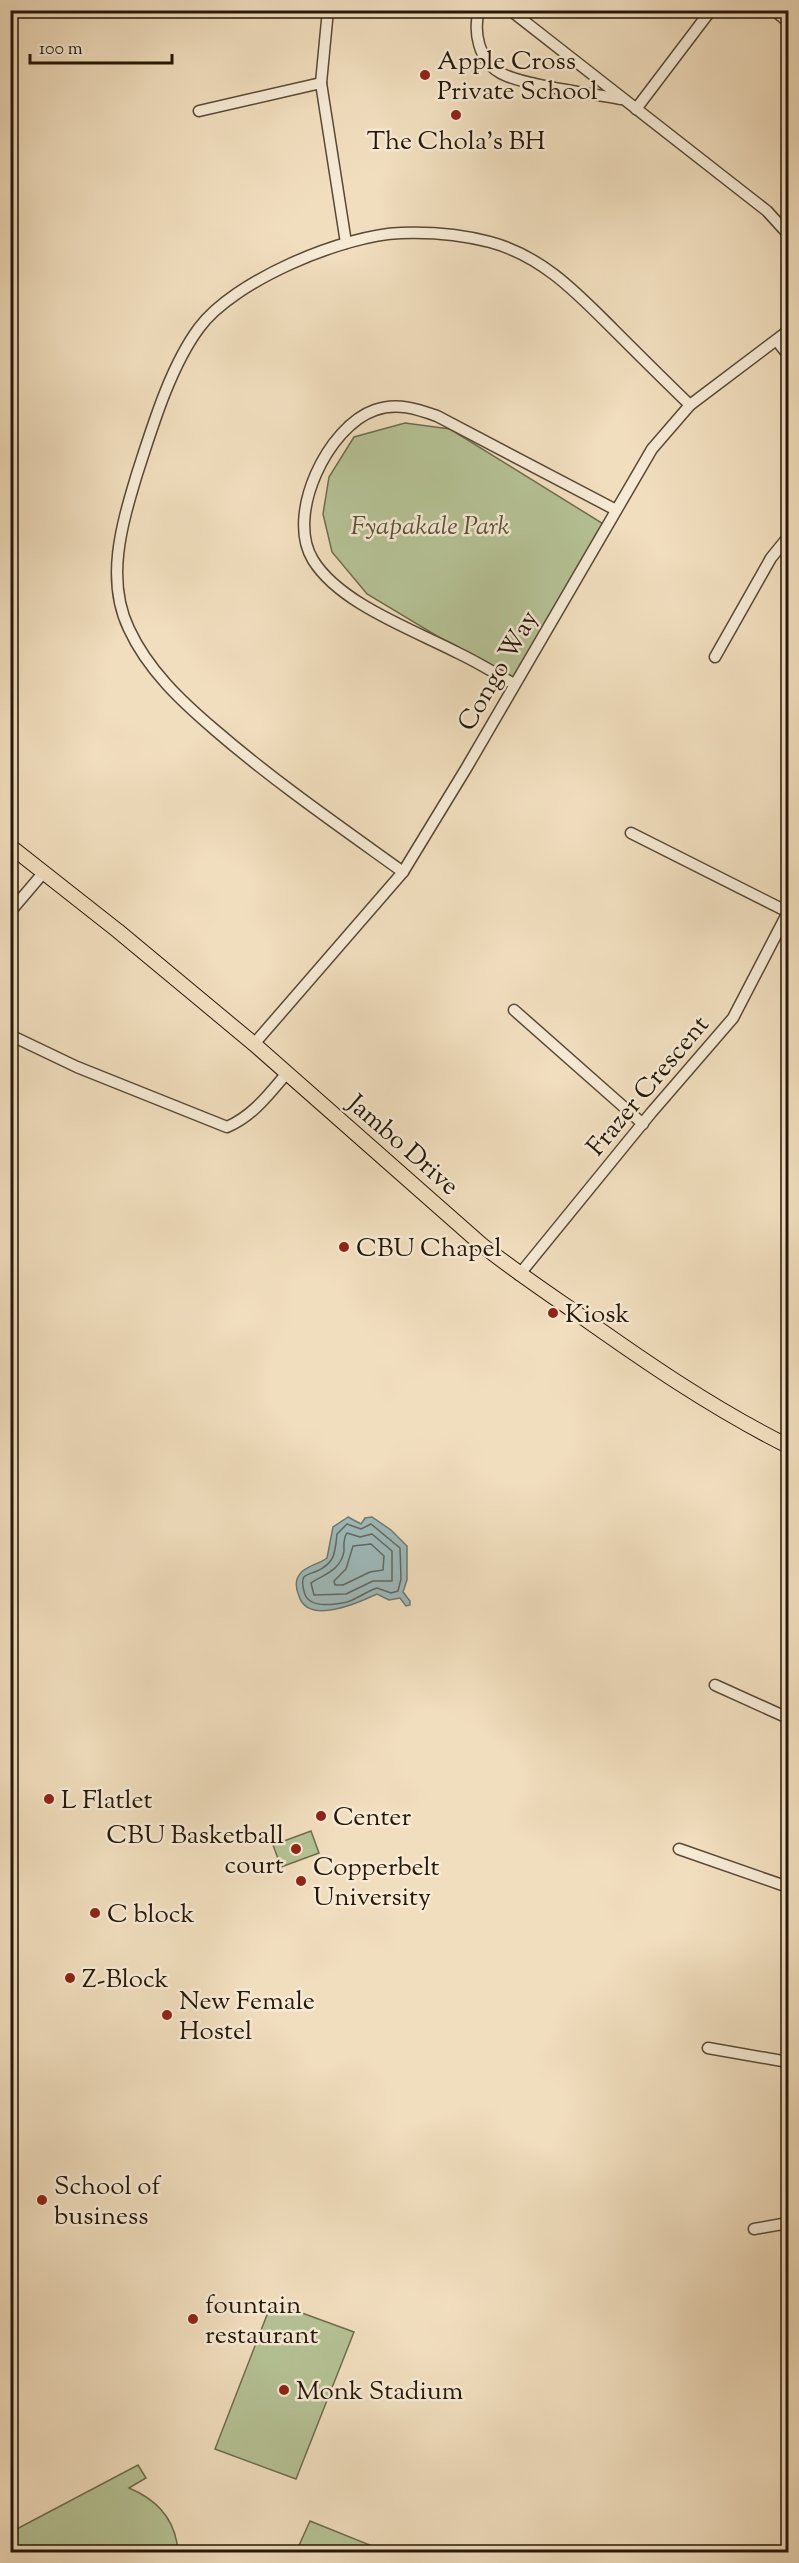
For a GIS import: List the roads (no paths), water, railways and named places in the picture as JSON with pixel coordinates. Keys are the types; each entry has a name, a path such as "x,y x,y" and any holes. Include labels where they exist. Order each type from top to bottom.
{"main road":[{"name":"Jambo Drive","path":"10,846 254,1044 519,1275 664,1375 737,1420 789,1446"}],"street":[{"path":"328,10 321,83 346,243"},
{"path":"479,10 477,39 484,59 499,73 624,99"},
{"path":"510,10 767,211 789,234"},
{"path":"636,109 711,10"},
{"path":"774,10 789,22"},
{"path":"199,111 321,83"},
{"path":"403,872 255,764 180,699 151,666 128,629 117,597 121,528 141,464 181,355 213,311 231,296 272,272 346,243 400,233 444,235 489,242 526,255 560,277 690,405"},
{"name":"Congo Way","path":"254,1044 403,872 652,449 690,405 789,331"},
{"path":"777,341 789,355"},
{"path":"514,684 459,653 380,616 338,587 312,560 305,526 307,502 325,455 339,436 374,410 392,406 413,408 437,416 616,510"},
{"path":"715,657 771,558 789,537"},
{"path":"631,833 789,912"},
{"path":"10,912 44,872"},
{"name":"Frazer Crescent","path":"519,1275 733,1018 789,912"},
{"path":"514,1010 643,1124"},
{"path":"10,1035 77,1067 227,1127 239,1122 252,1112 287,1073"},
{"path":"715,1685 789,1718"},
{"path":"679,1849 789,1887"},
{"path":"708,2048 789,2062"},
{"path":"754,2229 789,2223"}],"water":[{"path":"348,1517 361,1524 365,1518 372,1517 391,1530 407,1546 407,1580 403,1592 410,1601 410,1605 406,1606 400,1598 389,1600 377,1594 347,1606 323,1611 304,1605 297,1590 298,1576 305,1569 327,1558 333,1527"}],"place":[{"name":"Apple Cross Private School","path":"425,75"},
{"name":"The Chola's BH","path":"456,115"},
{"name":"CBU Chapel","path":"344,1247"},
{"name":"Kiosk","path":"553,1313"},
{"name":"L Flatlet","path":"49,1799"},
{"name":"Center","path":"321,1816"},
{"name":"CBU Basketball court","path":"296,1849"},
{"name":"Copperbelt University","path":"301,1881"},
{"name":"C block","path":"95,1913"},
{"name":"Z-Block","path":"70,1978"},
{"name":"New Female Hostel","path":"167,2015"},
{"name":"School of business","path":"42,2200"},
{"name":"fountain restaurant","path":"193,2319"},
{"name":"Monk Stadium","path":"284,2390"}],"park label":[{"name":"Fyapakale Park","path":"430,525"}]}
